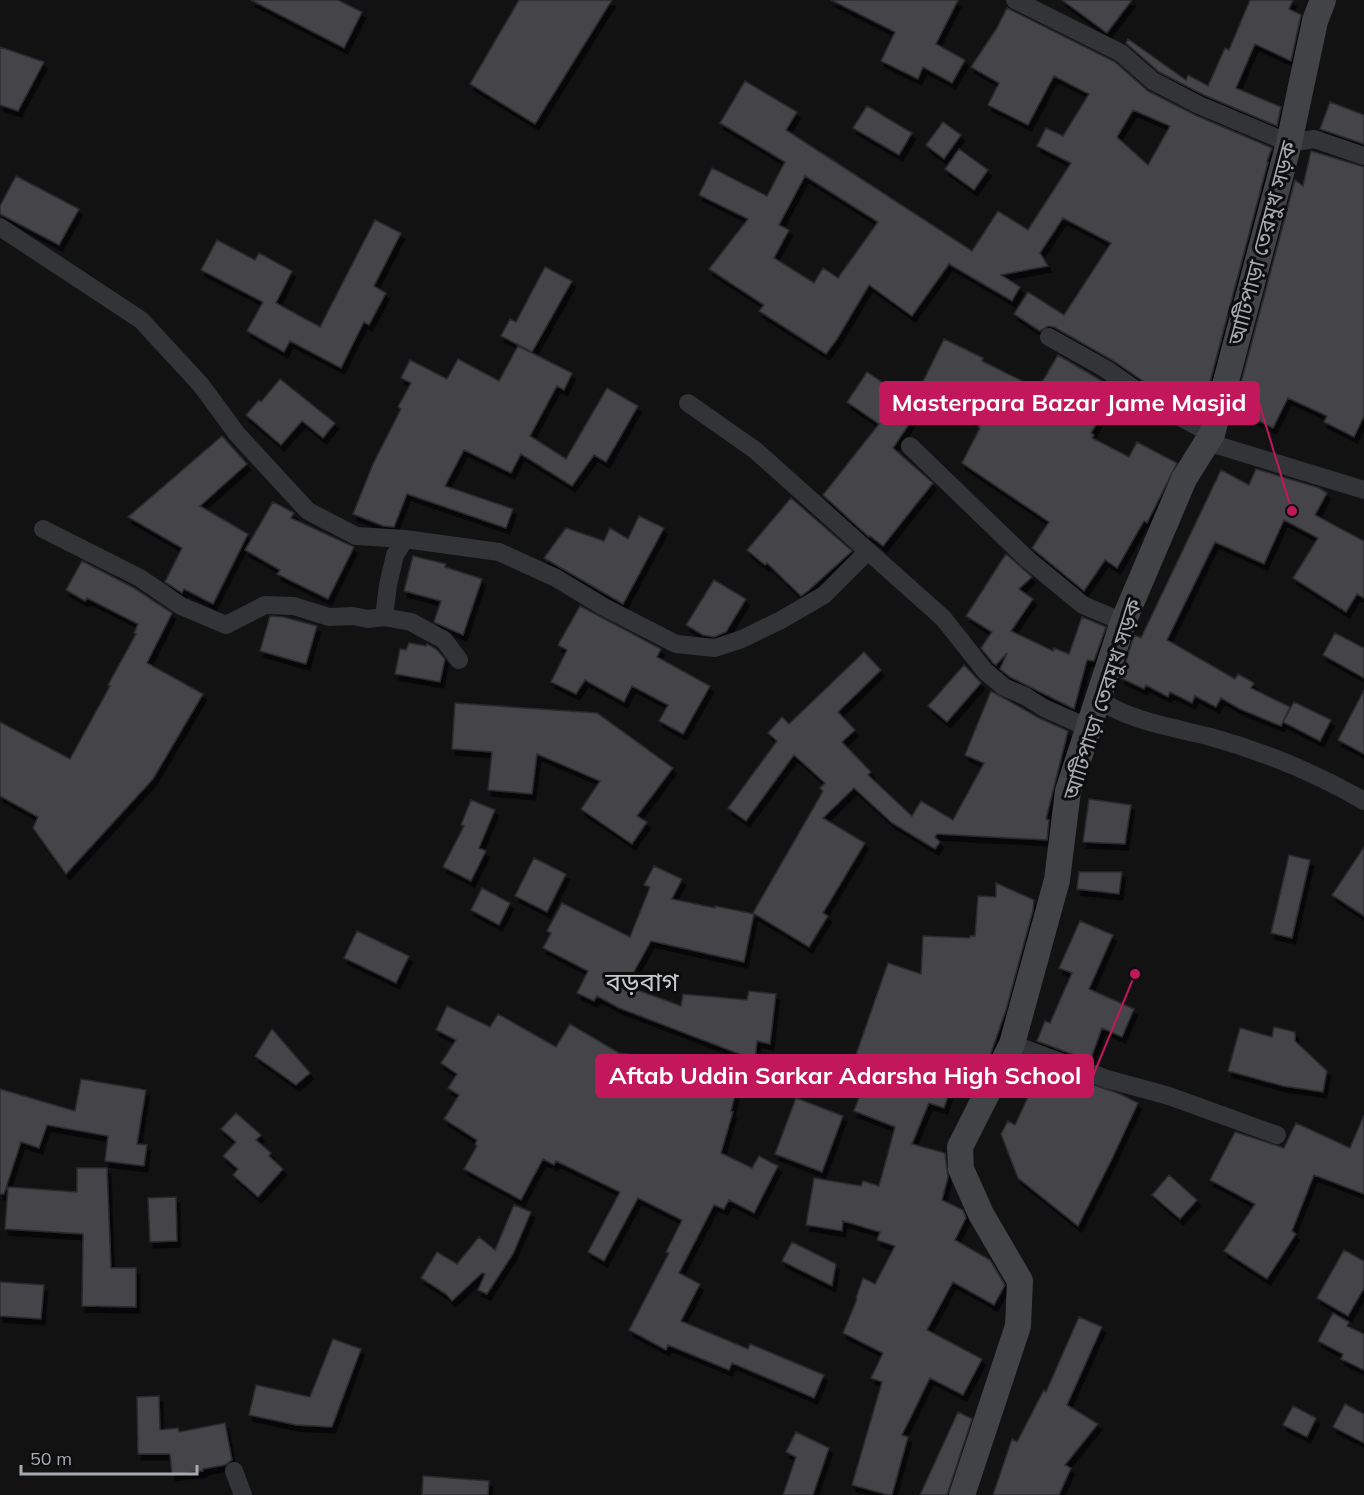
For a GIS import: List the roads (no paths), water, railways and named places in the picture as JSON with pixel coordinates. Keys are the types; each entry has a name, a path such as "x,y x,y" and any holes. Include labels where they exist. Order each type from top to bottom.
{"main road":[{"name":"আটিপাড়া তেরমুখ সড়ক","path":"962,1495 1018,1326 1020,1281 981,1214 961,1169 960,1147 1012,1044 1057,880 1068,791 1123,622 1185,479 1210,438 1289,143 1315,21 1323,0"}],"street":[{"path":"1015,0 1121,53 1153,81 1199,105 1289,143 1314,139 1364,156"},
{"path":"0,226 141,320 201,385 237,434 308,511 356,536 405,539 499,552 556,578 604,607 676,644 715,648 742,639 824,595 868,551"},
{"path":"1049,337 1106,369 1210,438 1364,490"},
{"path":"688,403 756,450 943,618 985,671 1004,687 1089,728"},
{"path":"910,446 1026,558 1083,605 1123,622"},
{"path":"43,529 140,578 181,606 226,625 266,605 294,606 329,617 353,616 368,620 384,616 411,622 444,640 459,660"},
{"path":"384,616 395,555 405,539"},
{"path":"1098,699 1113,709 1213,738 1287,763 1338,786 1364,801"},
{"path":"1012,1044 1107,1079 1169,1096 1277,1135"},
{"path":"234,1471 243,1495"}],"place":[{"name":"Masterpara Bazar Jame Masjid","path":"1292,511"},
{"name":"Aftab Uddin Sarkar Adarsha High School","path":"1135,974"}],"district":[{"name":"বড়বাগ","path":"642,982"}]}
